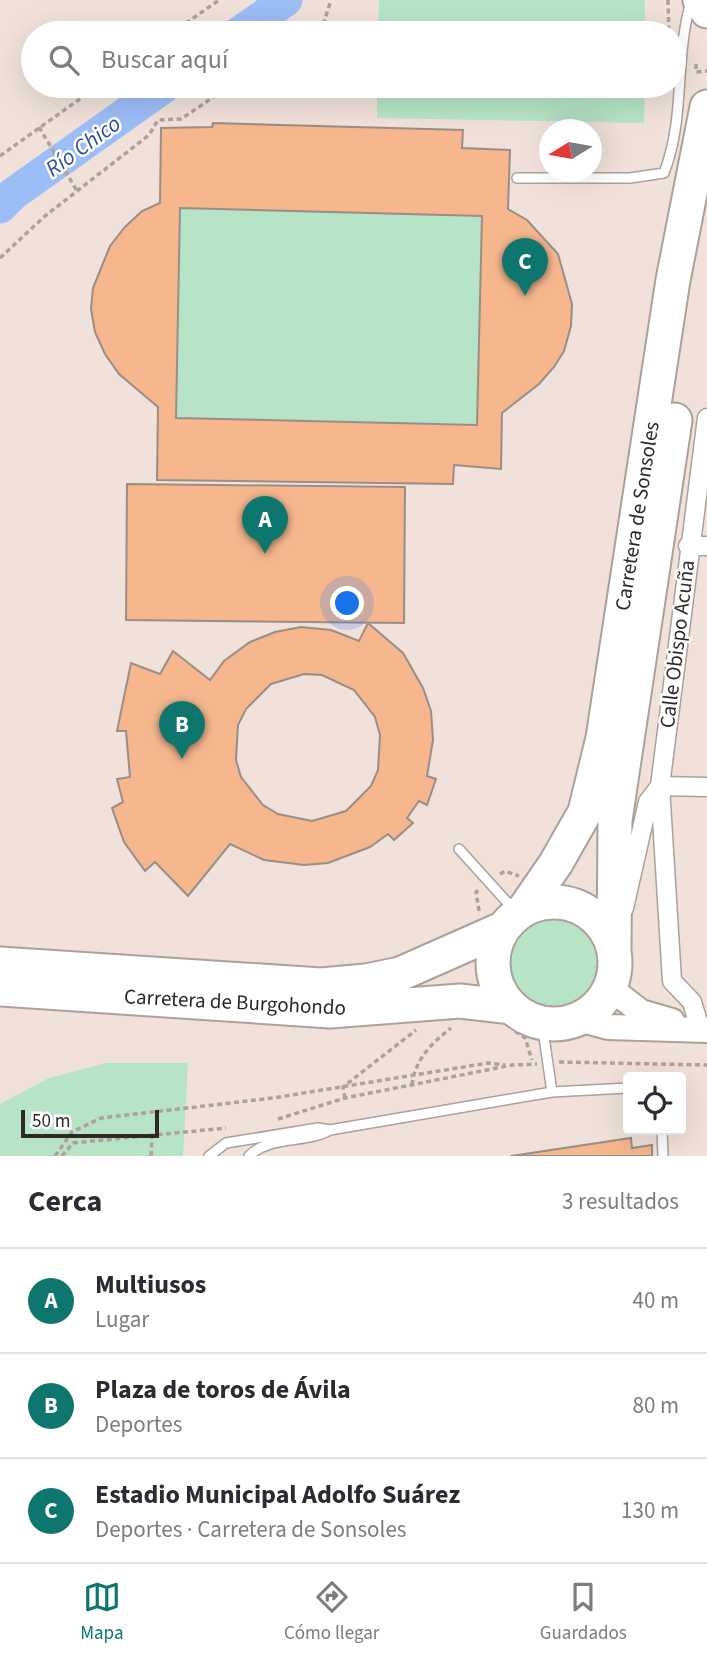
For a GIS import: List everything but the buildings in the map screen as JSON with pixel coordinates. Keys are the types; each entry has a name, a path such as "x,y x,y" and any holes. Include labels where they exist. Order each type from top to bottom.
{"highway":[{"path":"700,0 707,12"},
{"name":"Carretera de Sonsoles","path":"505,917 556,863 585,812 603,738 673,280 707,107"},
{"name":"Carretera de Sonsoles","path":"614,943 615,820 695,286 707,227"},
{"path":"544,901 564,902 584,908 600,921 614,943 615,968 610,988 597,1006 579,1019 561,1024 542,1023 526,1017 512,1007 499,990 493,970 494,949 505,917 544,901"},
{"name":"Carretera de Burgohondo","path":"0,964 321,985 366,981 400,974 505,917"},
{"name":"Carretera de Burgohondo","path":"0,989 330,1011 460,1002 512,1007"}],"main road":[{"path":"610,988 641,1012 657,1018 704,1027"},
{"path":"579,1019 608,1027 704,1027"}],"street":[{"name":"Calle Obispo Acuña","path":"704,1027 692,1002 672,982 660,786 688,546 707,418"},
{"path":"688,546 707,546"},
{"name":"Calle Obispo Acuña","path":"614,943 632,883 648,802 660,786"},
{"path":"660,786 707,787"}],"lane":[{"path":"686,21 692,0"},
{"path":"517,178 630,178 664,173 673,149 680,98"},
{"path":"459,849 489,882 505,917"},
{"path":"542,1023 552,1092"},
{"path":"209,1156 226,1143 318,1128 330,1130 552,1092 623,1088"},
{"path":"249,1156 264,1146 320,1136 330,1130"},
{"path":"662,1135 663,1156"}],"path":[{"path":"189,21 219,0"},
{"path":"324,21 328,2 331,0"},
{"path":"668,0 668,21"},
{"path":"0,156 81,98"},
{"path":"0,258 45,216 149,135 158,120 181,119 212,98"},
{"path":"39,127 77,191"},
{"path":"505,917 480,909 477,892 505,871 519,877 528,870"},
{"path":"343,1087 425,1023"},
{"path":"412,1084 420,1059 435,1040 454,1026"},
{"path":"275,1120 345,1098 512,1065 606,1061 707,1065"},
{"path":"55,1156 72,1132 101,1118 343,1087 488,1063 512,1065"},
{"path":"343,1087 345,1098"},
{"path":"62,1156 74,1143 235,1127"},
{"path":"151,1156 152,1135"}],"green space":[{"path":"379,0 645,0 645,21 378,21"},
{"path":"377,98 645,98 644,123 602,122 602,119 539,121 377,118"},
{"path":"180,208 482,216 477,425 176,418"},
{"path":"555,915 573,919 588,929 598,944 602,962 598,980 588,995 573,1005 555,1009 537,1005 522,995 512,980 508,962 512,944 522,929 537,919"},
{"path":"106,1063 188,1063 183,1156 0,1156 0,1104 49,1078"}],"waterway":[{"name":"Río Chico","path":"256,21 286,0"},
{"name":"Río Chico","path":"0,207 13,194 148,98"}],"place":[{"name":"Estadio Municipal Adolfo Suárez","path":"525,296"},
{"name":"Multiusos","path":"265,554"},
{"name":"Plaza de toros de Ávila","path":"182,759"}]}
